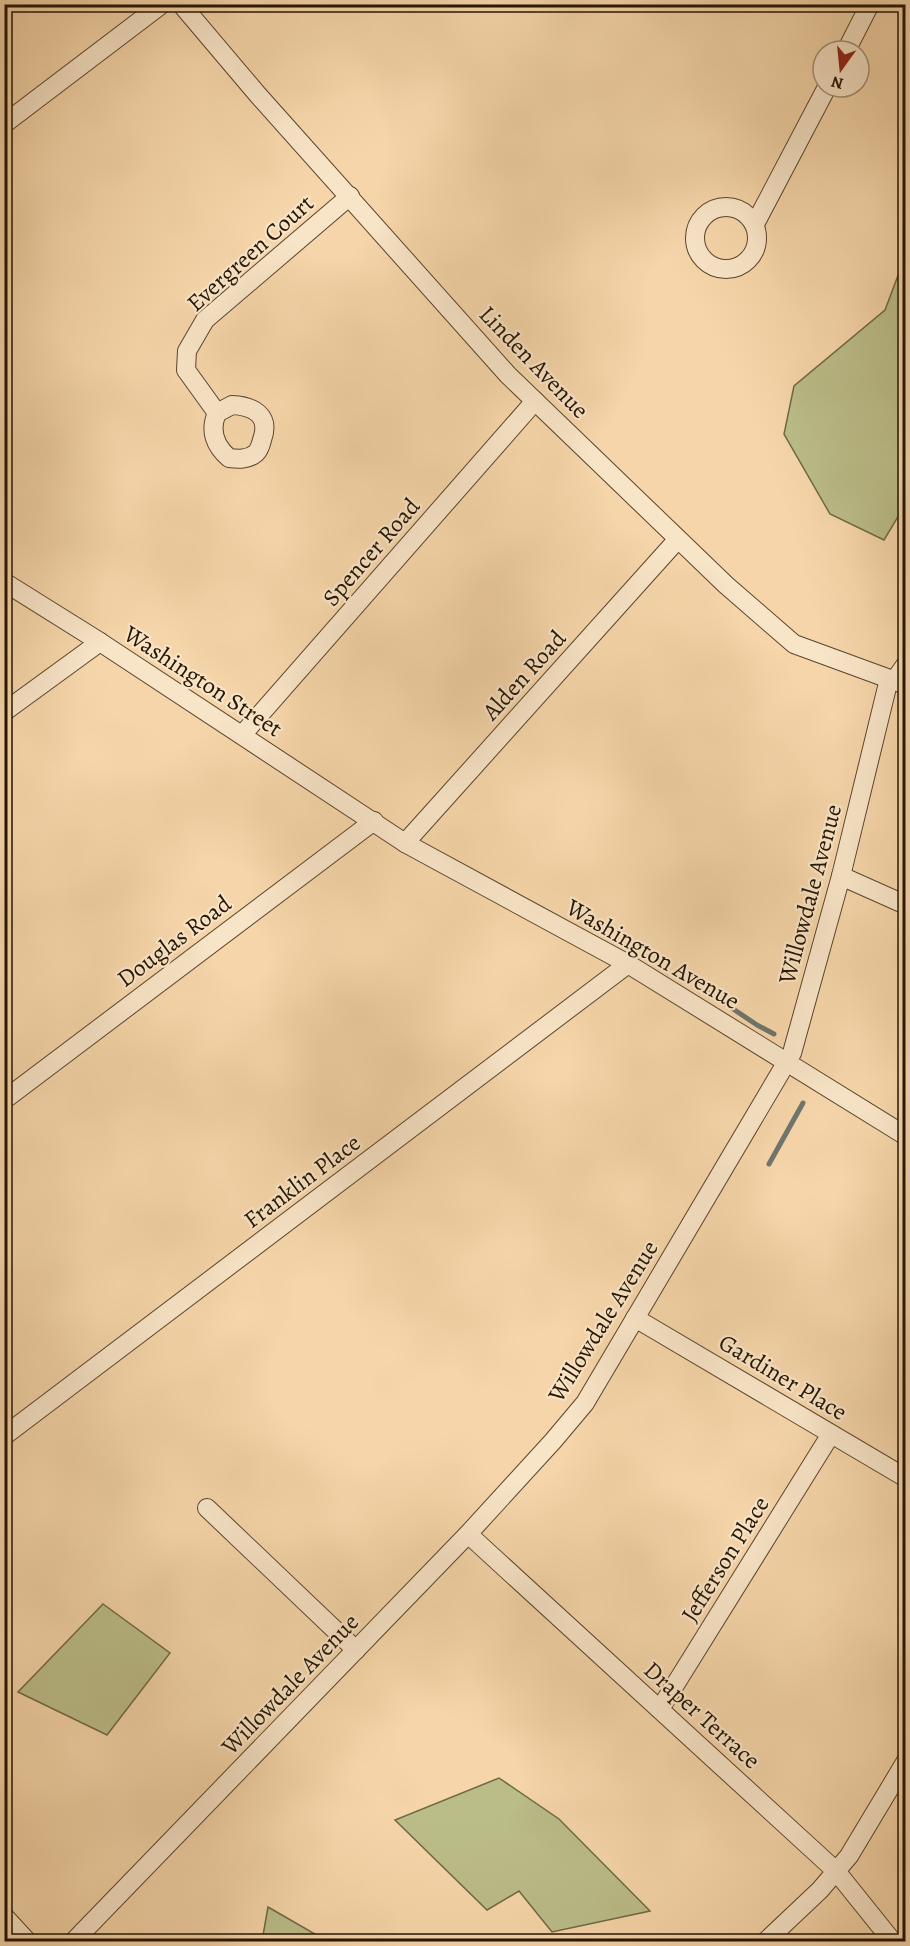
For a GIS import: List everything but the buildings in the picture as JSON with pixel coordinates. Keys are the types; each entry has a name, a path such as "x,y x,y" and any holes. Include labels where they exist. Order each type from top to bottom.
{"street":[{"path":"4,124 162,4"},
{"name":"Linden Avenue","path":"181,4 258,95 508,375 726,585 794,644 896,682"},
{"path":"852,39 870,4"},
{"path":"755,224 821,99"},
{"name":"Evergreen Court","path":"216,413 186,370 187,351 205,320 350,196"},
{"name":"Spencer Road","path":"242,735 535,401"},
{"name":"Alden Road","path":"405,843 678,539"},
{"name":"Washington Street","path":"4,582 374,821"},
{"path":"4,712 100,642"},
{"name":"Willowdale Avenue","path":"73,1941 468,1534 554,1441 585,1403 792,1053 896,682 906,663"},
{"name":"Washington Avenue","path":"374,821 405,843 628,964 906,1136"},
{"name":"Douglas Road","path":"4,1100 374,821"},
{"path":"841,876 906,905"},
{"name":"Franklin Place","path":"4,1436 628,964"},
{"name":"Gardiner Place","path":"635,1318 906,1478"},
{"name":"Jefferson Place","path":"660,1709 831,1434"},
{"path":"207,1508 356,1650"},
{"name":"Draper Terrace","path":"468,1534 836,1871 893,1941"},
{"path":"765,1941 820,1890 849,1856 906,1761"},
{"path":"4,1916 28,1941"}],"green space":[{"path":"905,257 905,505 884,540 830,514 784,434 794,386 885,310"},
{"path":"103,1604 170,1653 107,1735 18,1692"},
{"path":"499,1778 559,1819 650,1911 552,1932 519,1891 487,1910 395,1820"},
{"path":"268,1907 327,1941 262,1941"}],"waterway":[{"path":"708,992 774,1034"},
{"path":"769,1164 803,1103"}]}
